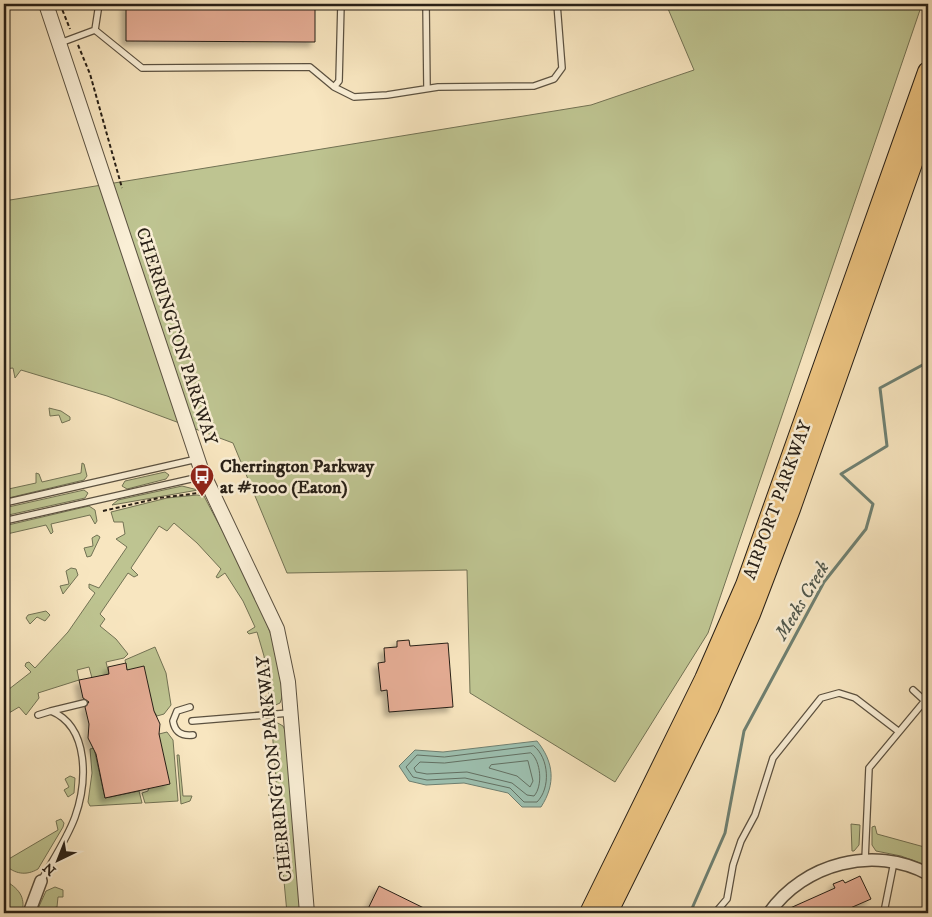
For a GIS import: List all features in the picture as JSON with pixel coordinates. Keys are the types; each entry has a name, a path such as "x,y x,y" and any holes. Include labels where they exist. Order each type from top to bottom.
{"highway":[{"name":"AIRPORT PARKWAY","path":"590,913 705,679 746,585 928,72"},
{"name":"AIRPORT PARKWAY","path":"607,913 709,706 750,614 790,509 928,118"}],"street":[{"name":"CHERRINGTON PARKWAY","path":"46,4 197,458 277,629 286,666 307,913"},
{"path":"769,913 789,891 809,877 845,862 865,860 894,862 928,874"},
{"path":"29,913 41,881"}],"lane":[{"path":"95,30 99,4"},
{"path":"334,87 340,81 340,4"},
{"path":"426,4 427,88"},
{"path":"95,30 142,68 310,67 334,87 354,97 387,95 427,88 534,86 554,79 562,68 558,4"},
{"path":"58,43 95,30"},
{"path":"4,503 197,458"},
{"path":"4,521 204,476"},
{"path":"865,860 868,768 926,699 913,690"},
{"path":"715,913 726,898 733,865 755,815 773,758 821,698 839,693 855,698 898,731"},
{"path":"38,715 84,703"},
{"path":"190,707 177,711 172,721 180,734 193,735"},
{"path":"41,881 75,817 82,782 82,755 74,730 64,719 51,711"},
{"path":"192,721 290,713"},
{"path":"881,913 884,912 894,862"}],"path":[{"path":"60,4 90,74 122,191"},
{"path":"103,511 168,496 198,493"}],"green space":[{"path":"666,4 922,4 708,633 615,782 470,693 467,570 287,573 233,443 107,396 21,370 15,378 13,368 4,369 4,201 591,105 694,70"},
{"path":"49,408 61,411 70,417 70,420 62,423 59,415 50,416"},
{"path":"82,463 84,464 87,476 84,480 4,499 4,490 36,483 36,473 39,474 42,482 81,473"},
{"path":"165,472 169,475 166,479 127,489 122,486 125,481"},
{"path":"182,486 198,490 112,505 118,500"},
{"path":"84,490 88,493 85,498 4,516 4,508"},
{"path":"204,496 243,571 270,631 279,660 283,684 280,703 271,707 261,705 260,697 269,696 264,656 257,632 249,634 247,632 255,627 243,601 225,573 218,578 216,577 221,569 197,543 174,523 167,531 159,526 131,568 138,575 134,577 128,573 100,614 105,619 100,626 116,639 128,654 124,658 106,662 109,674 92,678 89,667 77,670 79,680 38,693 39,698 26,715 19,707 4,716 4,693 31,672 25,666 26,663 29,662 35,668 68,632 95,593 89,588 89,584 99,588 127,547 116,539 125,534 123,522 114,522 111,512 167,498"},
{"path":"89,506 95,510 97,521 95,524 90,515 51,524 53,532 51,534 46,525 7,534 8,542 4,543 4,526"},
{"path":"97,535 100,537 91,556 87,557 84,548 93,546 92,538"},
{"path":"71,568 76,569 78,575 63,594 60,586 69,584 66,571"},
{"path":"46,611 50,615 45,621 37,617 30,624 26,618 28,615"},
{"path":"155,647 166,673 171,705 164,714 157,716 127,670 125,660"},
{"path":"276,722 283,726 286,732 301,913 287,913 282,860 273,858 282,855 277,796 268,795 277,792 272,729 262,727 265,723"},
{"path":"167,732 173,740 178,801 145,803 142,793 148,791 159,734"},
{"path":"94,748 105,798 139,791 142,803 90,806 88,802 92,773 90,749"},
{"path":"177,755 179,755 183,796 192,796 190,801 181,804"},
{"path":"70,776 75,778 74,793 68,797 64,790 69,787 65,779"},
{"path":"61,819 64,823 63,827 38,869 29,873 21,873 5,865 4,855 7,860 58,830 56,821"},
{"path":"851,824 860,825 859,845 854,851 852,851"},
{"path":"875,826 877,834 928,848 928,866 901,856 876,851 872,845 872,827"},
{"path":"4,880 20,893 23,902 22,913 4,913"},
{"path":"55,887 63,890 63,897 58,897 57,907 46,909 46,913 36,913 46,891"}],"water":[{"path":"537,741 547,757 551,773 549,790 541,807 522,807 508,793 464,783 426,785 409,781 399,766 415,750 443,752"}],"building":[{"path":"126,4 315,4 315,42 126,41"},
{"path":"409,640 410,646 448,643 453,707 389,712 387,690 381,691 378,663 385,662 384,648 397,647 397,641"},
{"path":"126,663 127,670 144,666 154,711 160,724 159,734 170,784 105,798 96,754 88,738 89,724 85,707 89,702 83,698 79,680 109,674 108,667"},
{"path":"860,876 871,899 848,909 850,913 779,913 835,888 833,884 843,880 845,883"},
{"path":"379,886 434,913 366,913"}],"waterway":[{"name":"Meeks Creek","path":"690,913 725,833 744,731 824,582 866,529 873,504 841,474 887,446 880,388 928,362"}],"place":[{"name":"Cherrington Parkway at #1000 (Eaton)","path":"202,497"}]}
